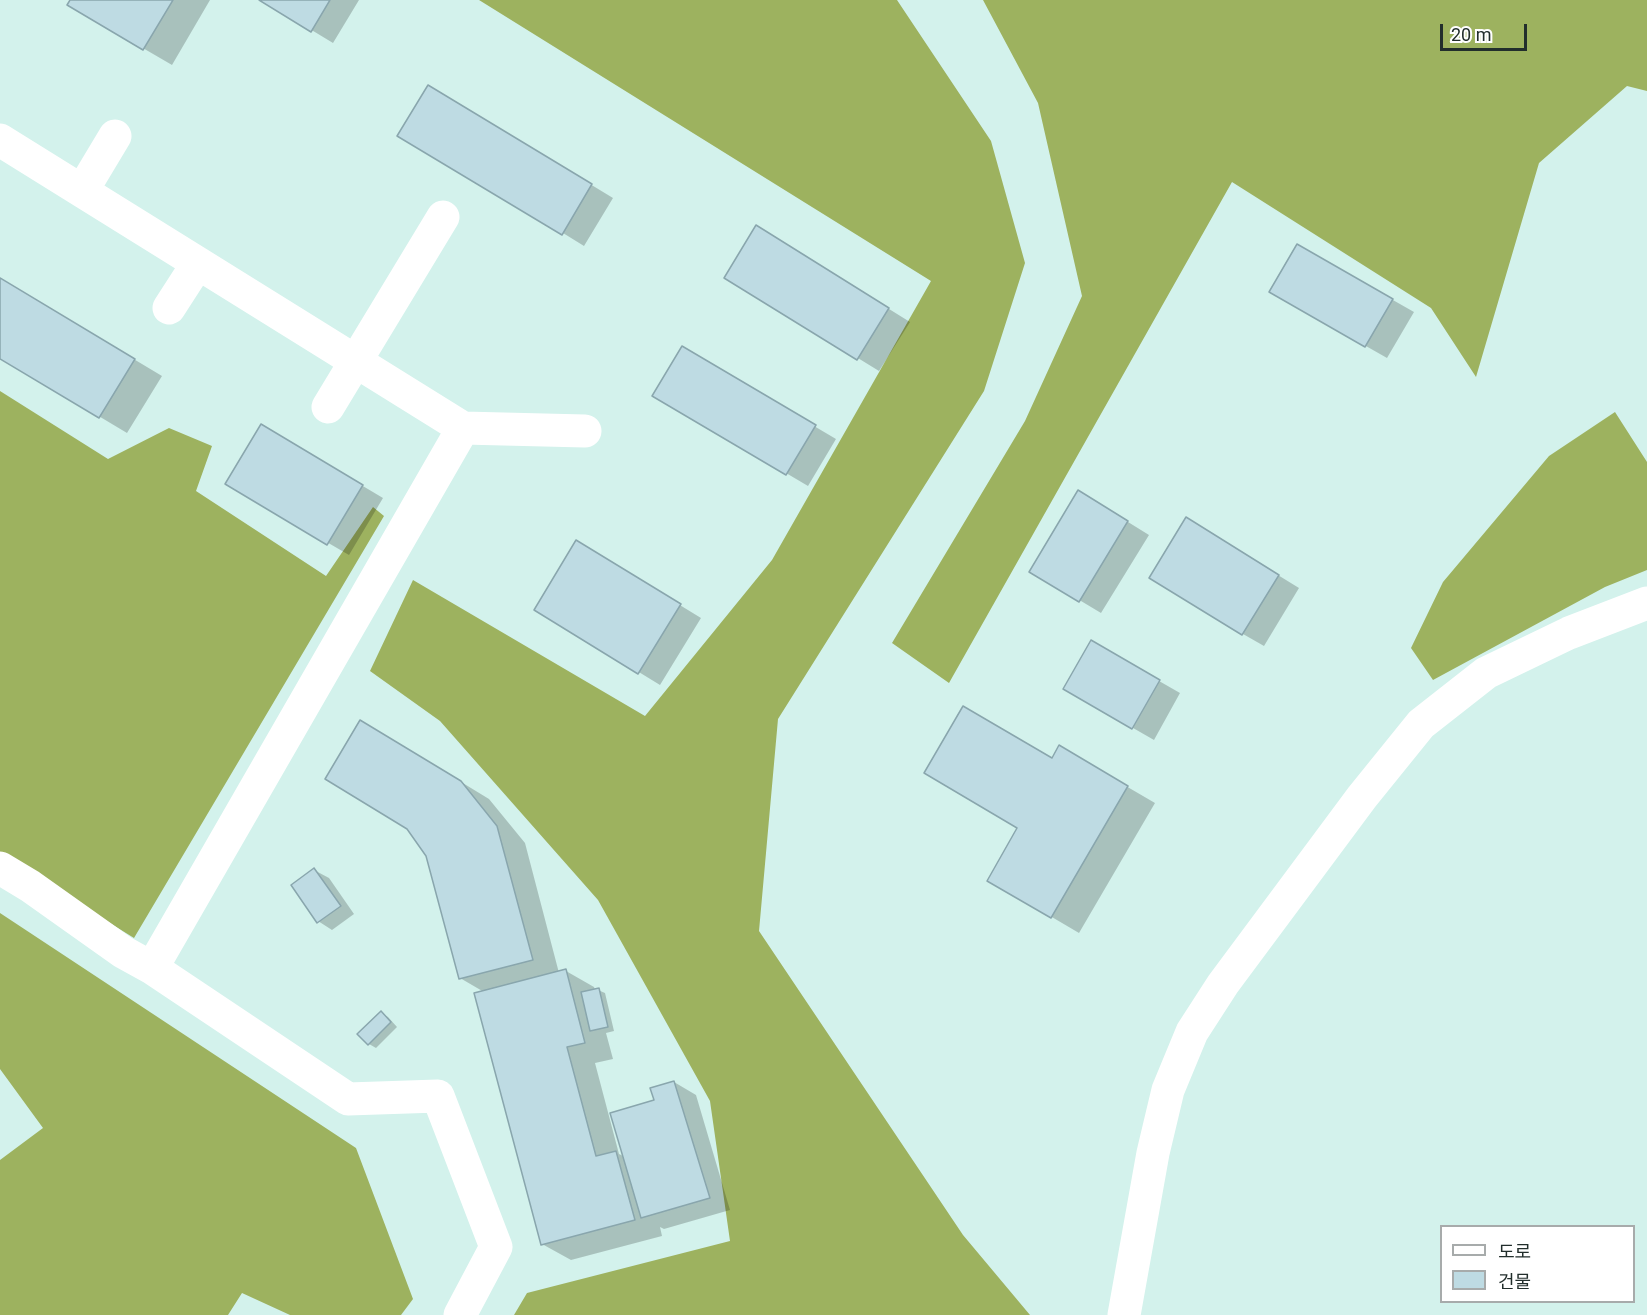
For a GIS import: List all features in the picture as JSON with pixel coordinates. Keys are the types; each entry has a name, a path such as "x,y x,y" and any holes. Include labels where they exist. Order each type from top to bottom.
{"street":[{"path":"82,191 115,136"},
{"path":"0,140 463,428 585,431"},
{"path":"328,407 443,217"},
{"path":"169,308 198,263"},
{"path":"152,968 463,428"},
{"path":"1124,1315 1151,1164 1168,1090 1192,1032 1223,984 1362,797 1421,724 1486,673 1569,633 1647,603"},
{"path":"0,868 30,886 123,952 152,968 348,1099 438,1096 496,1246 460,1315"}],"green space":[{"path":"479,0 897,0 991,141 1025,263 984,391 778,719 759,931 963,1235 1030,1315 514,1315 527,1293 730,1241 710,1101 598,900 440,721 370,671 413,580 645,716 772,560 931,281"},
{"path":"983,0 1647,0 1647,91 1627,86 1539,163 1476,377 1431,308 1232,182 949,683 892,643 1025,421 1082,296 1038,103"},
{"path":"0,391 108,459 169,428 212,446 196,491 326,576 373,507 384,516 134,938 0,855"},
{"path":"1615,412 1647,462 1647,570 1605,587 1433,680 1411,648 1443,582 1549,456"},
{"path":"0,913 356,1148 413,1299 401,1315 290,1315 242,1293 228,1315 0,1315 0,1160 43,1128 0,1069"}],"building":[{"path":"70,0 173,0 143,50 67,5"},
{"path":"259,0 330,0 311,32"},
{"path":"428,85 592,184 562,235 397,136"},
{"path":"756,225 889,308 857,360 724,278"},
{"path":"1297,244 1393,299 1365,347 1269,292"},
{"path":"0,278 135,359 99,418 0,359"},
{"path":"682,346 816,425 786,475 652,396"},
{"path":"261,424 363,485 327,545 225,484"},
{"path":"1078,490 1128,521 1079,602 1029,572"},
{"path":"1186,517 1279,575 1242,635 1149,578"},
{"path":"576,540 681,604 638,674 534,610"},
{"path":"1091,640 1160,680 1132,729 1063,689"},
{"path":"963,706 1052,758 1059,745 1128,786 1051,918 987,881 1017,828 924,773"},
{"path":"360,720 461,781 497,826 533,960 459,979 426,856 407,829 325,779"},
{"path":"314,868 341,906 317,923 291,885"},
{"path":"566,969 585,1043 567,1047 596,1156 616,1151 635,1220 541,1245 474,993"},
{"path":"599,988 608,1027 590,1031 581,992"},
{"path":"381,1011 391,1022 368,1045 357,1034"},
{"path":"674,1081 710,1198 641,1218 610,1113 654,1100 650,1088"}]}
